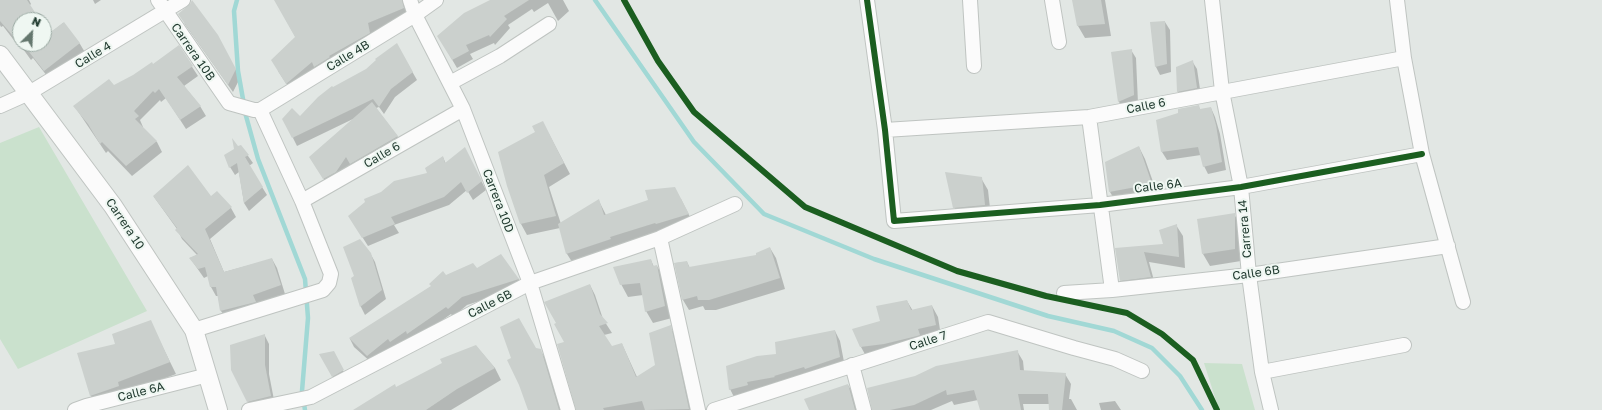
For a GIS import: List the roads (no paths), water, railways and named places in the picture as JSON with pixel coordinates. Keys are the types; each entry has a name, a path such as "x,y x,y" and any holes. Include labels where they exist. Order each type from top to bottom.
{"street":[{"name":"Calle 4","path":"0,106 29,93 162,5 184,0"},
{"name":"Carrera 10D","path":"410,0 415,15 463,109 530,283 568,410"},
{"name":"Calle 4B","path":"257,110 415,15 436,0"},
{"path":"867,0 885,130"},
{"path":"970,0 974,66"},
{"path":"1052,0 1059,42"},
{"name":"Carrera 14","path":"1212,0 1222,91 1241,187 1248,274 1262,372 1271,410"},
{"path":"1398,0 1404,58 1422,154 1463,302"},
{"name":"Carrera 10B","path":"162,5 229,103 257,110"},
{"path":"450,83 500,56 549,24"},
{"name":"Carrera 10","path":"0,55 113,206 194,330 218,410"},
{"name":"Calle 6","path":"885,130 1089,117 1404,58"},
{"name":"Calle 6","path":"302,201 463,109"},
{"path":"194,330 323,290 329,283 331,274 302,201 257,110"},
{"path":"1089,117 1112,290"},
{"name":"Calle 6A","path":"885,130 894,221 1100,205 1241,187 1422,154"},
{"name":"Calle 6B","path":"249,410 311,397 530,283 660,238 735,204"},
{"path":"660,238 698,410"},
{"name":"Calle 6B","path":"1064,293 1112,290 1248,274 1448,246"},
{"name":"Calle 7","path":"714,410 988,322 1115,359 1142,371"},
{"path":"1262,372 1404,345"},
{"path":"852,365 864,410"},
{"name":"Calle 6A","path":"83,409 208,375"}],"waterway":[{"path":"237,0 234,11 238,71 246,116 258,159 305,279 308,318 302,391 305,410"},
{"path":"595,0 694,142 764,214 874,259 1048,316 1114,331 1152,348 1180,376 1202,410"}]}
